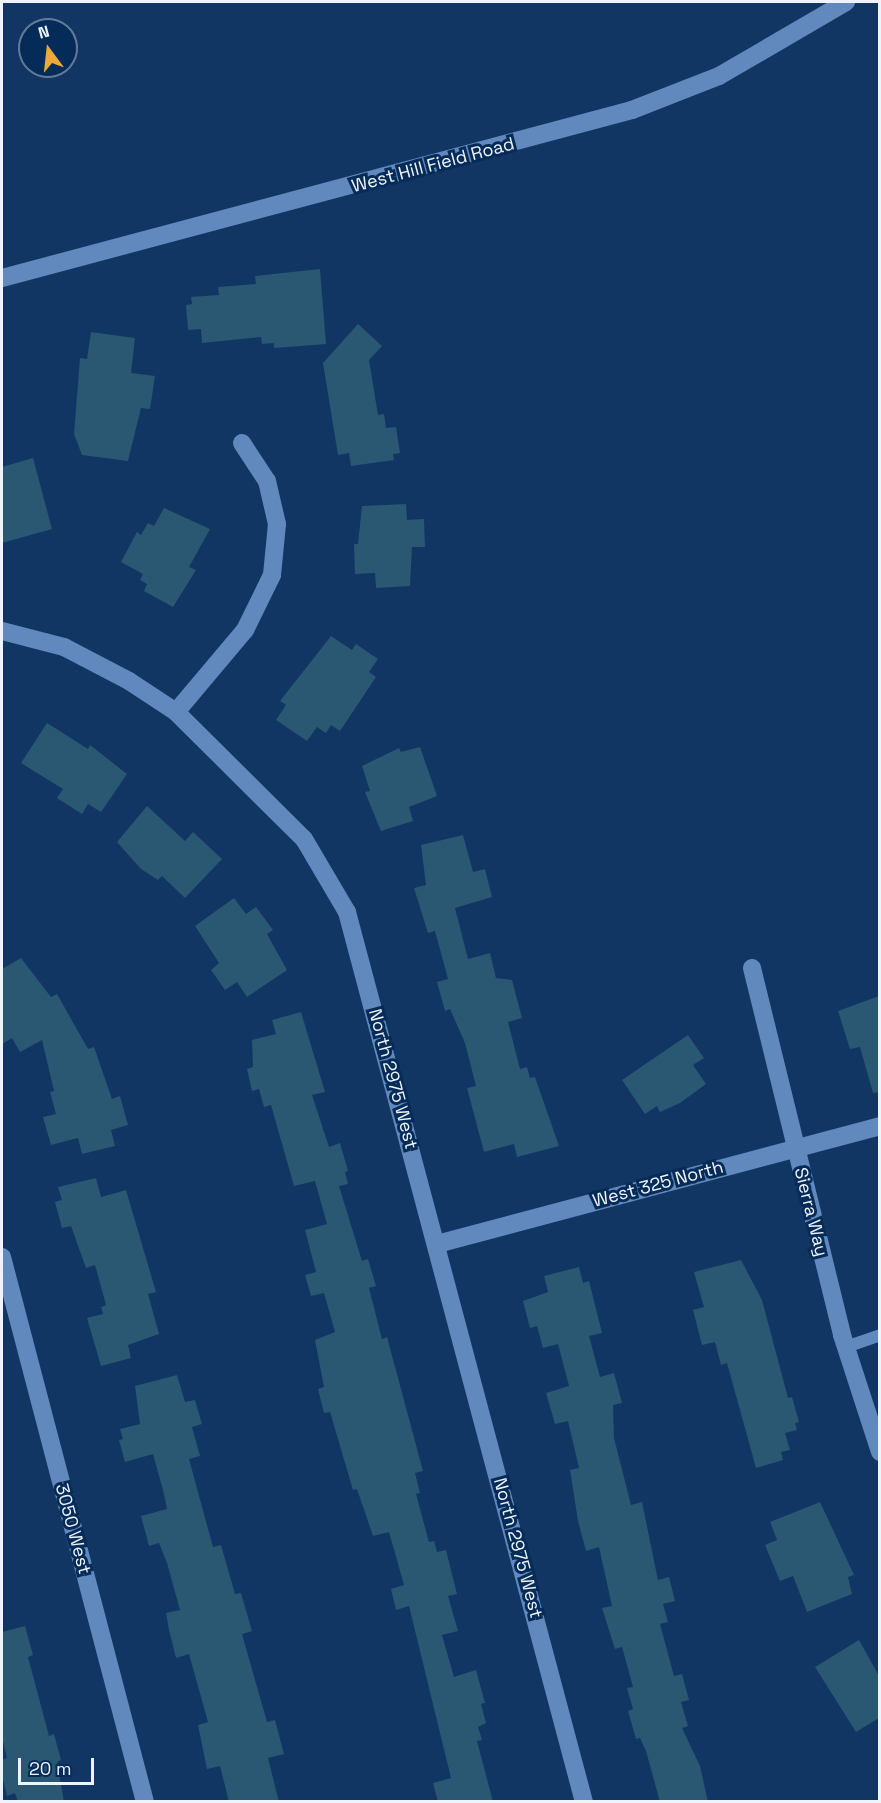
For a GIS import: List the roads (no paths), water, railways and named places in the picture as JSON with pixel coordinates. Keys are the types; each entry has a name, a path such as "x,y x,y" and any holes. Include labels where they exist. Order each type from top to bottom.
{"street":[{"name":"West Hill Field Road","path":"2,278 632,110 719,76 846,2"},
{"path":"176,712 245,630 272,575 277,524 270,491 242,443"},
{"name":"North 2975 West","path":"2,631 64,647 129,681 176,712 304,839 347,912 585,1802"},
{"name":"Sierra Way","path":"752,968 846,1347 879,1452"},
{"name":"West 325 North","path":"437,1244 879,1126"},
{"name":"3050 West","path":"2,1257 145,1802"}],"lane":[{"path":"846,1347 879,1335"}]}
